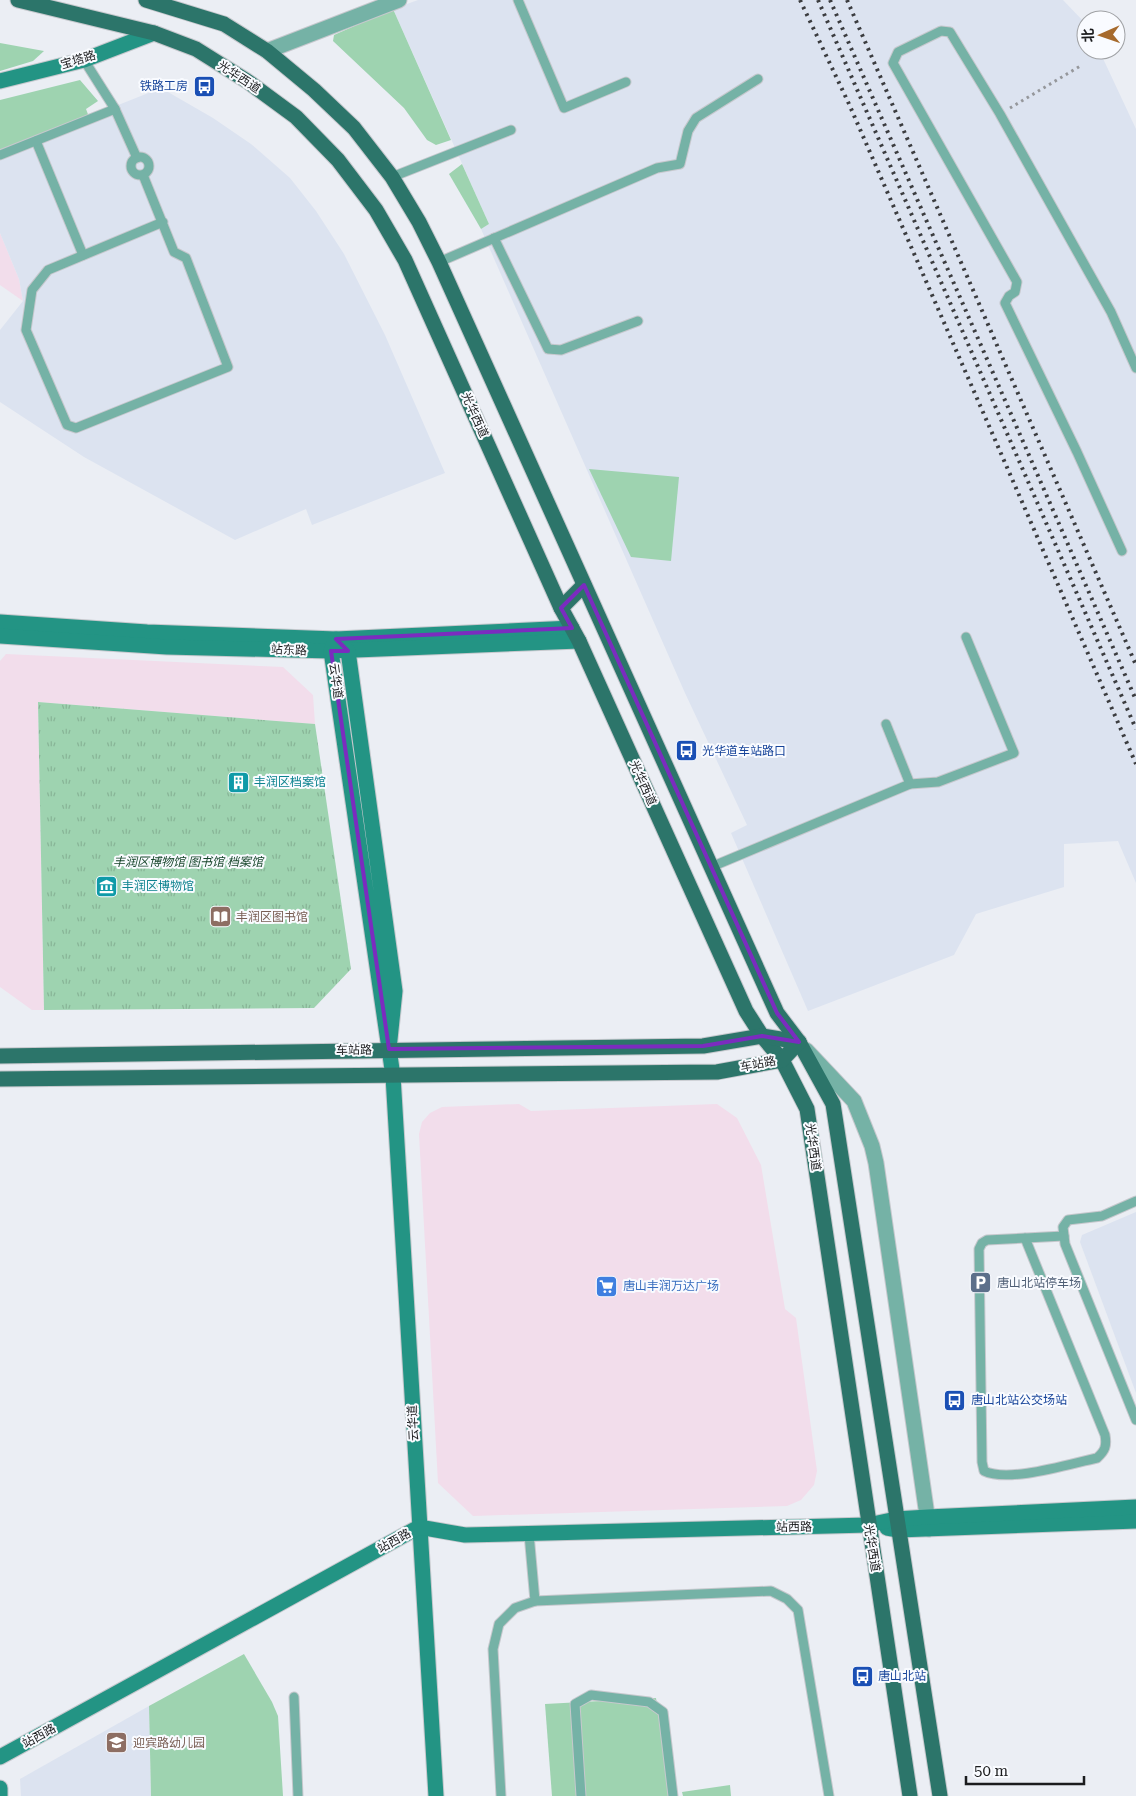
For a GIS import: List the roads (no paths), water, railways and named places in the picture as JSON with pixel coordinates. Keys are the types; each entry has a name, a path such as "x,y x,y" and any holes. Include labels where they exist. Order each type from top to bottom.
{"main road":[{"name":"光华西道","path":"18,0 154,33 196,49 247,81 296,117 338,160 376,210 405,260 561,608 746,1011 762,1036 782,1060 808,1109 868,1525 910,1796"},
{"path":"146,0 224,24 267,51 314,90 354,128 392,177 419,222 439,262 777,1013 799,1042 833,1104 940,1796"},
{"path":"561,608 584,585"},
{"name":"车站路","path":"0,1056 703,1046 762,1036 799,1042"},
{"name":"车站路","path":"0,1078 717,1072 782,1060 799,1042"}],"street":[{"path":"267,51 367,6 399,0"},
{"name":"宝塔路","path":"0,81 84,60 154,33"},
{"name":"站东路","path":"0,622 334,645"},
{"path":"348,651 575,635"},
{"name":"站东路","path":"0,636 167,647 334,645 575,635"},
{"name":"云华道","path":"334,645 348,651 395,991 389,1049"},
{"name":"云华道","path":"334,645 393,1076 436,1796"},
{"path":"799,1042 854,1101 872,1146 878,1172 928,1523"},
{"name":"站西路","path":"0,1757 419,1527 465,1535 897,1525 1136,1507"},
{"name":"站西路","path":"928,1523 1136,1521"},
{"path":"0,1788 0,1796"}],"lane":[{"path":"518,0 564,108 626,82"},
{"path":"1122,551 1077,452 1005,304 1009,296 1015,292 1017,282 892,63 898,52 941,31 950,32 1000,114 1111,312 1136,368"},
{"path":"84,60 115,109 137,158"},
{"path":"439,262 657,168 680,164 688,131 696,118 758,79"},
{"path":"0,155 115,109"},
{"path":"392,177 511,130"},
{"path":"36,141 83,255"},
{"path":"137,158 145,159 149,163 149,169 143,175 137,175 132,171 131,165 137,158"},
{"path":"143,175 163,222 174,252 186,258 228,367 76,428 66,425 26,330 32,290 48,270 163,222"},
{"path":"494,238 548,349 561,350 638,321"},
{"path":"711,867 910,784 938,782 1014,753 966,637"},
{"path":"886,724 910,784"},
{"path":"1136,1201 1102,1216 1068,1220 1063,1227 1065,1244 1136,1420"},
{"path":"1025,1238 1105,1435 1106,1444 1103,1453 1097,1458 1025,1473 992,1475 984,1471 982,1462 979,1249 982,1243 987,1240 1025,1238 1064,1236"},
{"path":"529,1534 535,1601"},
{"path":"501,1796 492,1649 499,1624 515,1608 535,1601 770,1591 786,1598 798,1610 829,1796"},
{"path":"581,1796 575,1704 591,1695 649,1702 663,1712 674,1796"},
{"path":"294,1697 298,1796"}],"railway":[{"path":"800,0 849,104 1136,764"},
{"path":"818,0 1136,729"},
{"path":"830,0 1136,700"},
{"path":"847,0 1136,665"}],"place":[{"name":"铁路工房","path":"204,86"},
{"name":"光华道车站路口","path":"686,751"},
{"name":"丰润区档案馆","path":"238,782"},
{"name":"丰润区博物馆","path":"106,886"},
{"name":"丰润区图书馆","path":"220,917"},
{"name":"唐山北站停车场","path":"981,1283"},
{"name":"唐山丰润万达广场","path":"607,1286"},
{"name":"唐山北站公交场站","path":"955,1400"},
{"name":"唐山北站","path":"862,1676"},
{"name":"迎宾路幼儿园","path":"117,1743"}],"park label":[{"name":"丰润区博物馆 图书馆 档案馆","path":"188,862"}]}
